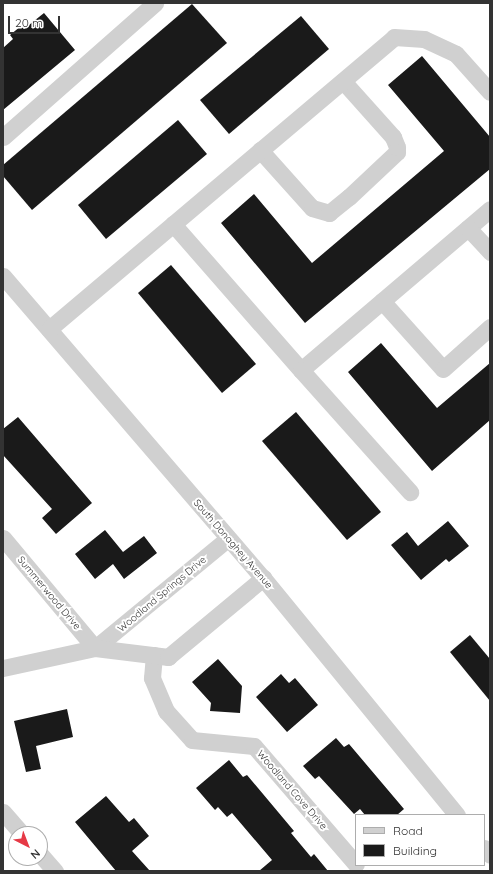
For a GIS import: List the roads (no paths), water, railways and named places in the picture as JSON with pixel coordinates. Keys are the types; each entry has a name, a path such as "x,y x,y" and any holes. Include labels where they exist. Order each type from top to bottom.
{"street":[{"path":"3,137 155,3"},
{"path":"49,329 394,37 424,39 456,54 490,92"},
{"path":"260,150 312,208 329,213 349,197 397,152 397,147 393,137 343,81"},
{"path":"302,370 490,209"},
{"path":"173,224 410,492"},
{"path":"468,228 490,252"},
{"name":"South Donaghey Avenue","path":"3,276 227,539 263,578 456,814"},
{"path":"382,301 443,369 490,327"},
{"name":"Summerwood Drive","path":"3,538 95,648"},
{"name":"Woodland Springs Drive","path":"95,648 227,539"},
{"name":"Woodland Springs Drive","path":"3,668 95,648 168,657 263,578"},
{"name":"Woodland Cove Drive","path":"154,655 152,678 166,711 192,740 254,746 355,862"},
{"path":"3,812 15,826"}]}
